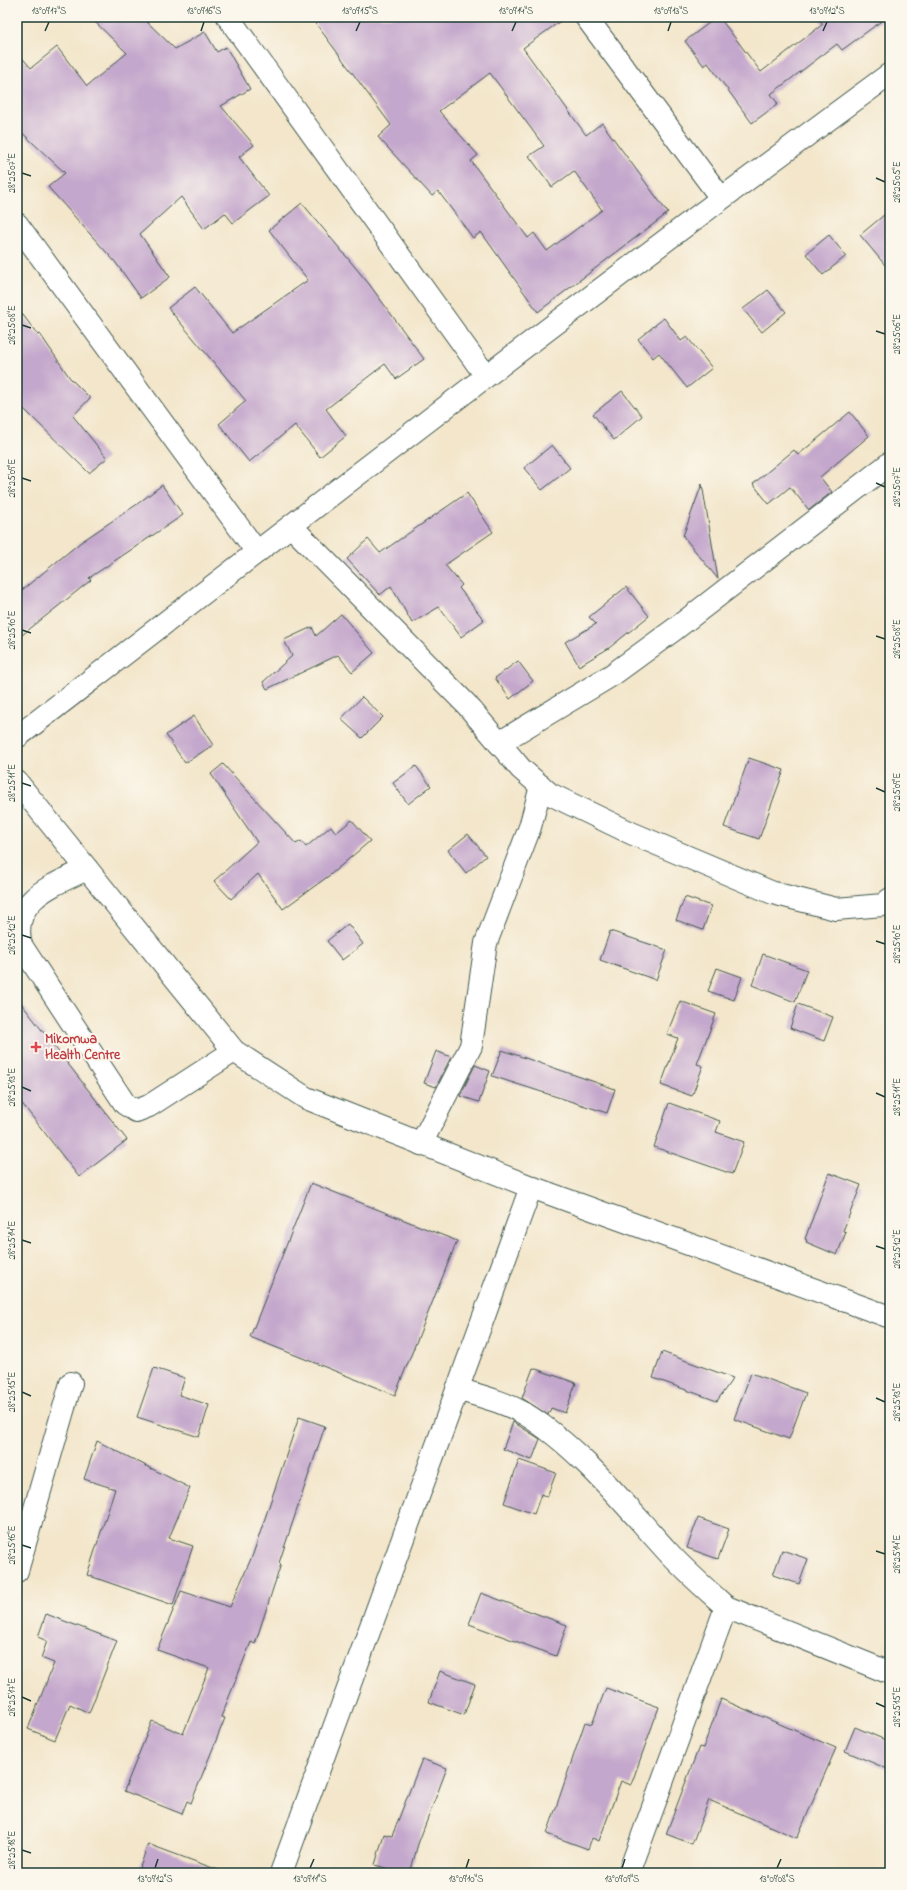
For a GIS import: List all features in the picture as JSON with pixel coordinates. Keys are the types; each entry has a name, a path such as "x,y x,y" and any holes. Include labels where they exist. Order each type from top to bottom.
{"street":[{"path":"228,17 486,376"},
{"path":"586,17 721,198"},
{"path":"17,737 257,552 292,527 486,376 721,198 890,74"},
{"path":"17,224 257,552"},
{"path":"499,743 612,675 675,629 890,463"},
{"path":"292,527 467,705 521,769 550,794 631,833 773,893 836,909 883,905 890,899"},
{"path":"17,782 234,1051 306,1098 531,1187 890,1317"},
{"path":"421,1144 471,1046 486,943 530,827 541,786"},
{"path":"87,869 47,889 31,900 22,912 18,933 21,945 125,1104 136,1111 149,1106 234,1051"},
{"path":"281,1873 531,1187"},
{"path":"17,1570 71,1383"},
{"path":"457,1389 495,1401 525,1414 561,1441 616,1494 668,1553 726,1607 890,1673"},
{"path":"629,1873 726,1607"}],"building":[{"path":"90,17 142,17 175,49 205,32 217,52 226,47 250,89 221,106 254,145 239,157 269,196 233,223 225,213 204,229 181,197 140,234 170,277 141,298 116,263 48,187 65,173 17,128 17,52 31,68 57,47 87,86 127,53"},
{"path":"311,17 566,17 523,48 586,135 602,123 668,213 538,312 481,232 473,238 438,191 432,196 378,137 391,125","holes":["490,73 544,146 529,156 552,187 574,171 602,210 547,251 534,233 528,238 471,161 478,155 439,111"]},
{"path":"719,17 761,72 823,24 817,17 887,17 842,50 837,44 771,94 778,104 752,123 708,63 704,66 685,41"},
{"path":"302,203 369,284 424,359 396,379 385,364 326,409 346,436 320,457 295,425 249,462 219,424 246,401 168,308 195,287 232,333 308,280 269,230"},
{"path":"890,210 890,271 860,235"},
{"path":"829,235 846,256 823,275 806,254"},
{"path":"768,290 786,312 762,332 743,309"},
{"path":"17,307 38,335 40,334 70,378 90,398 73,416 107,458 89,473 23,408 17,400"},
{"path":"664,318 681,341 687,337 712,368 687,388 659,353 653,358 638,339"},
{"path":"622,391 642,416 614,440 593,414"},
{"path":"850,412 869,436 820,477 832,492 809,510 790,487 769,504 753,484 794,450 798,455"},
{"path":"552,445 570,468 542,490 524,468"},
{"path":"702,484 718,579 683,536"},
{"path":"162,485 183,515 89,578 91,580 17,639 17,594 81,542 136,505"},
{"path":"467,493 493,532 445,565 462,585 459,588 484,620 461,637 439,607 412,623 391,586 380,595 347,559 368,539 380,553"},
{"path":"626,587 649,616 609,648 579,666 565,642 596,624 589,617"},
{"path":"341,614 374,653 352,672 338,655 267,689 263,682 292,656 284,640 312,627 316,636"},
{"path":"518,661 533,681 510,699 495,678"},
{"path":"362,697 383,717 362,738 341,719"},
{"path":"194,716 213,745 185,763 166,735"},
{"path":"749,758 784,770 759,839 724,827"},
{"path":"223,764 296,844 301,841 306,847 331,826 336,833 352,820 370,841 330,875 283,909 258,874 231,899 214,881 257,842 211,774"},
{"path":"416,766 431,786 408,804 393,783"},
{"path":"468,834 486,856 466,873 448,850"},
{"path":"685,897 711,906 703,930 676,920"},
{"path":"348,924 363,944 342,960 327,941"},
{"path":"610,931 667,950 656,980 600,960"},
{"path":"763,954 807,970 795,1002 752,985"},
{"path":"717,968 742,977 734,1000 708,991"},
{"name":"Mikomwa Health Centre","path":"17,998 127,1140 79,1177 17,1097"},
{"path":"680,1001 716,1014 697,1064 703,1066 692,1096 661,1085 678,1038 667,1034"},
{"path":"798,1004 833,1017 824,1041 790,1028"},
{"path":"502,1050 615,1089 607,1113 492,1076"},
{"path":"436,1051 451,1057 436,1087 424,1083"},
{"path":"475,1065 490,1071 479,1102 460,1096"},
{"path":"669,1103 720,1121 716,1132 744,1142 732,1174 654,1147"},
{"path":"829,1173 861,1185 843,1231 846,1232 837,1255 806,1242 807,1240 805,1239"},
{"path":"311,1183 457,1241 395,1395 250,1337"},
{"path":"662,1352 733,1378 717,1401 653,1378"},
{"path":"154,1368 185,1378 179,1395 209,1405 199,1437 137,1417"},
{"path":"533,1368 576,1383 565,1413 551,1408 548,1415 522,1398"},
{"path":"751,1373 806,1393 789,1439 734,1419"},
{"path":"299,1417 325,1426 279,1563 281,1564 255,1644 251,1642 221,1717 225,1718 191,1803 187,1801 182,1814 124,1791 152,1721 183,1734 209,1668 157,1650 181,1591 230,1607 253,1554"},
{"path":"513,1422 540,1439 532,1460 503,1449"},
{"path":"97,1441 190,1488 169,1538 193,1546 173,1605 87,1575 115,1489 84,1479"},
{"path":"519,1460 556,1473 547,1497 541,1494 534,1514 504,1503"},
{"path":"698,1518 729,1529 718,1559 687,1548"},
{"path":"782,1550 808,1559 799,1584 773,1575"},
{"path":"481,1593 567,1625 556,1656 469,1624"},
{"path":"46,1614 117,1641 89,1713 70,1704 55,1740 28,1729 54,1663 41,1658 47,1641 38,1637"},
{"path":"440,1671 475,1684 464,1715 429,1702"},
{"path":"606,1688 659,1707 631,1785 621,1781 599,1841 592,1838 588,1849 547,1834 585,1722 592,1724"},
{"path":"721,1699 836,1748 797,1838 709,1800 692,1844 666,1834 699,1747 703,1748"},
{"path":"855,1727 890,1742 890,1770 845,1751"},
{"path":"422,1759 447,1768 418,1844 410,1873 402,1873 375,1865 384,1834 392,1836"},
{"path":"148,1844 218,1870 218,1873 138,1873"}],"place":[{"name":"Mikomwa Health Centre","path":"36,1047"}]}
